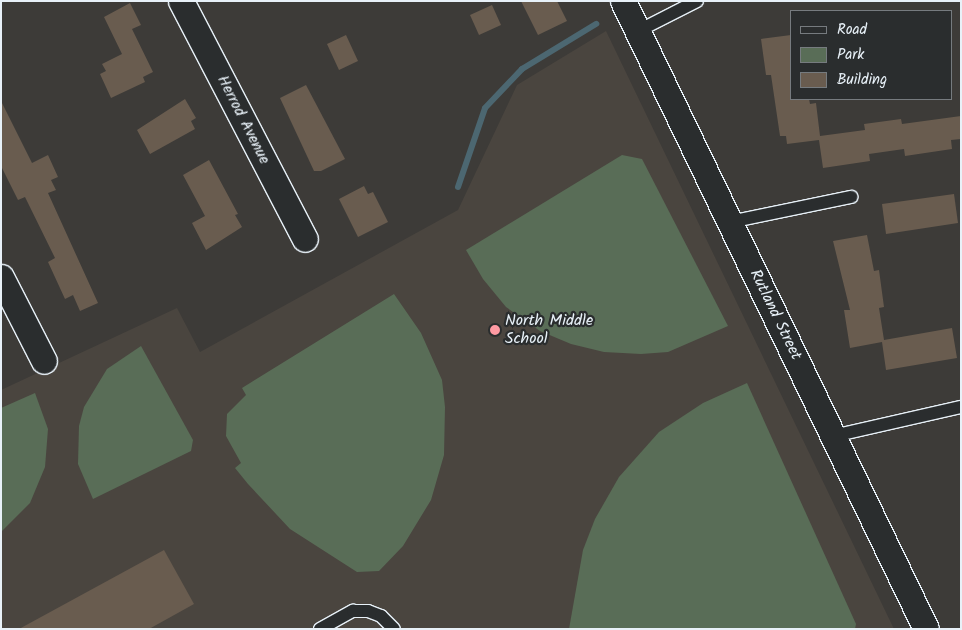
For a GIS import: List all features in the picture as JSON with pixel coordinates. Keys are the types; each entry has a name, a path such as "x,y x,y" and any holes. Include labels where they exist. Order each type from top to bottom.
{"street":[{"name":"Herrod Avenue","path":"181,1 305,239"},
{"name":"Rutland Street","path":"624,1 926,629"},
{"path":"1,277 44,361"}],"lane":[{"path":"638,31 697,1"},
{"path":"730,222 851,197"},
{"path":"833,436 961,407"},
{"path":"320,629 353,611 368,611 381,616 394,629"}],"shaded area":[{"name":"North Middle School","path":"606,31 894,629 1,629 1,390 177,308 200,352 458,210 517,85"}],"green space":[{"path":"622,155 642,159 728,326 668,352 641,354 604,352 571,344 540,331 506,307 483,279 466,250"},
{"path":"394,294 421,333 442,380 445,407 444,455 431,500 403,546 379,571 357,572 290,529 248,484 235,468 241,463 226,436 227,414 246,395 242,388"},
{"path":"141,346 193,440 191,451 93,499 78,464 79,426 84,407 107,369"},
{"path":"747,383 856,624 855,629 569,629 583,550 595,519 619,477 659,432 703,403"},
{"path":"35,393 48,429 45,467 30,503 1,532 1,408"}],"building":[{"path":"521,1 557,1 567,21 538,35"},
{"path":"130,3 141,25 132,29 153,72 143,77 145,82 111,98 100,74 106,71 102,64 122,54 104,17"},
{"path":"492,5 501,25 479,35 470,15"},
{"path":"346,35 358,61 339,70 327,44"},
{"path":"790,35 790,100 809,100 810,104 816,103 820,136 865,130 864,124 901,119 902,124 961,116 961,139 951,140 952,149 905,156 904,149 869,154 870,161 823,168 819,140 787,144 786,136 780,136 771,75 766,75 761,39"},
{"path":"306,85 345,159 321,171 314,171 280,98"},
{"path":"185,99 196,118 191,121 195,129 150,154 137,130"},
{"path":"1,101 32,163 48,155 58,177 51,180 56,190 48,193 98,303 80,311 73,295 65,299 48,262 55,258 25,197 18,200 1,166"},
{"path":"209,160 238,214 235,215 242,227 206,250 192,223 205,216 183,175"},
{"path":"364,186 368,194 373,192 388,222 358,237 339,199"},
{"path":"954,194 958,223 886,234 882,204"},
{"path":"867,235 874,271 879,270 884,307 879,308 884,340 952,328 957,358 886,370 882,342 850,348 844,310 850,310 833,241"},
{"path":"164,550 194,604 149,629 19,629"}],"waterway":[{"path":"458,187 485,108 522,69 596,24"}],"place":[{"name":"North Middle School","path":"495,330"}]}
